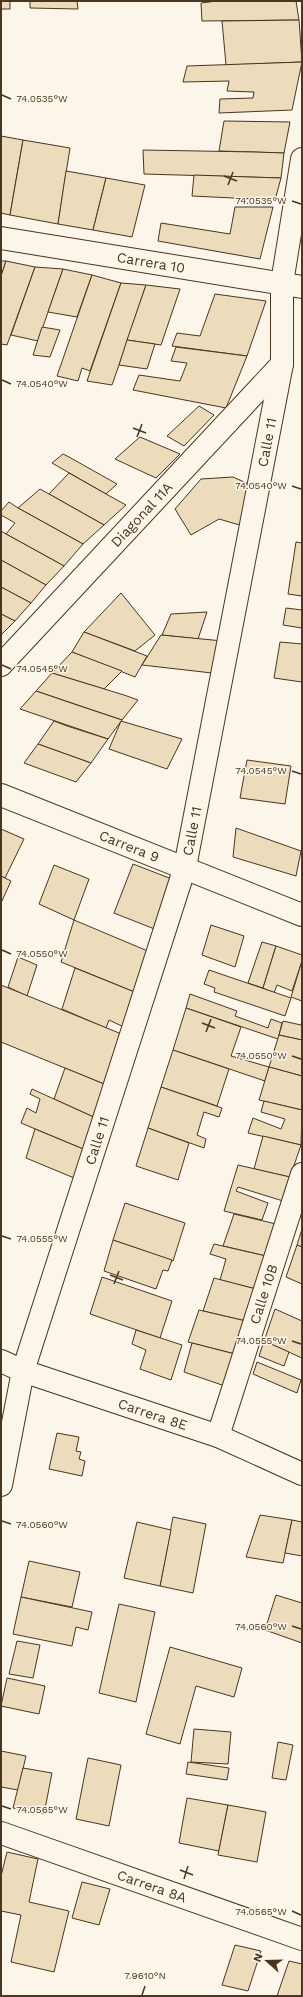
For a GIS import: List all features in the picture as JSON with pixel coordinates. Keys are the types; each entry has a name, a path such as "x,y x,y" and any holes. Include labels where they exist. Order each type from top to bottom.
{"street":[{"name":"Calle 11","path":"1,1485 23,1371 185,867 282,364 292,285 302,159"},
{"name":"Carrera 10","path":"1,238 292,285"},
{"name":"Diagonal 11A","path":"1,666 282,364"},
{"name":"Carrera 9","path":"1,795 185,867 302,915"},
{"name":"Calle 10B","path":"218,1436 302,1174"},
{"name":"Carrera 8E","path":"1,1361 23,1371 218,1436 302,1474"},
{"name":"Carrera 8A","path":"1,1833 302,1939"}],"building":[{"path":"1,1 10,1 10,9 1,9"},
{"path":"30,1 77,1 78,9 30,8"},
{"path":"217,1 296,1 299,20 202,21 201,3"},
{"path":"299,20 302,62 226,65 222,21"},
{"path":"302,62 292,110 219,113 220,99 253,98 254,92 227,91 229,81 183,82 187,66"},
{"path":"224,121 290,122 284,153 219,151"},
{"path":"1,136 23,140 10,215 1,213"},
{"path":"23,140 70,148 58,224 10,215"},
{"path":"143,150 284,153 281,178 144,174"},
{"path":"66,171 106,178 93,230 58,224"},
{"path":"194,175 281,178 275,200 192,196"},
{"path":"106,178 145,185 132,237 93,230"},
{"path":"235,207 273,207 260,259 158,241 161,223 230,234"},
{"path":"1,261 6,261 1,276"},
{"path":"6,261 35,267 7,345 1,344 1,276"},
{"path":"35,267 63,269 38,341 11,335"},
{"path":"63,269 92,275 77,317 48,312"},
{"path":"92,275 121,283 90,371 82,368 78,381 57,376"},
{"path":"121,283 146,285 112,385 87,381"},
{"path":"146,285 180,289 161,345 127,340"},
{"path":"215,294 266,301 247,356 172,346 177,333 200,336"},
{"path":"42,327 60,330 50,357 33,355"},
{"path":"127,340 155,344 147,369 119,365"},
{"path":"176,347 247,356 226,408 133,390 139,375 180,381 187,363 171,361"},
{"path":"199,406 214,415 184,446 167,436"},
{"path":"140,437 180,454 156,478 115,459"},
{"path":"63,454 117,484 106,494 52,463"},
{"path":"69,473 126,505 104,525 49,494"},
{"path":"233,477 253,486 243,526 219,519 191,535 175,509 201,479"},
{"path":"40,489 104,525 83,544 18,508"},
{"path":"9,502 83,544 64,566 6,534 15,523 1,515 1,511"},
{"path":"1,531 64,566 46,585 1,560"},
{"path":"296,542 302,543 302,596 288,594"},
{"path":"1,560 46,585 31,603 1,587"},
{"path":"1,587 31,603 15,621 1,614"},
{"path":"121,593 155,635 135,651 84,632"},
{"path":"286,608 302,610 302,628 283,625"},
{"path":"207,612 198,639 162,635 171,614"},
{"path":"1,614 15,621 1,635"},
{"path":"84,632 147,656 135,677 72,652"},
{"path":"161,635 223,641 212,673 142,665"},
{"path":"280,642 302,644 302,682 274,678"},
{"path":"72,652 122,671 104,689 52,673"},
{"path":"52,673 138,700 122,720 36,691"},
{"path":"36,691 122,720 108,739 20,709"},
{"path":"54,721 108,739 91,763 38,744"},
{"path":"121,721 182,739 167,769 109,749"},
{"path":"38,744 91,763 76,782 24,763"},
{"path":"247,760 291,766 285,804 240,798"},
{"path":"236,828 301,851 296,876 233,857"},
{"path":"1,829 24,839 5,878 1,876"},
{"path":"133,864 177,881 157,930 114,913"},
{"path":"54,865 89,879 74,920 39,904"},
{"path":"1,876 11,881 1,903"},
{"path":"74,920 150,952 137,993 61,962"},
{"path":"211,925 244,936 235,967 202,955"},
{"path":"262,942 276,946 263,988 248,983"},
{"path":"276,946 302,955 302,961 292,991 277,985 274,993 263,988"},
{"path":"18,957 37,965 27,996 8,987"},
{"path":"302,961 302,1001 291,997"},
{"path":"75,968 137,993 126,1028 109,1020 106,1028 62,1009"},
{"path":"209,970 291,998 285,1016 214,992 215,988 204,984"},
{"path":"1,985 124,1035 109,1086 1,1042"},
{"path":"190,994 237,1011 235,1016 268,1028 271,1019 282,1023 278,1039 186,1008"},
{"path":"186,1008 241,1027 231,1056 269,1067 265,1081 173,1050"},
{"path":"302,1020 302,1040 279,1035 283,1021 301,1025"},
{"path":"279,1035 302,1040 302,1076 269,1067"},
{"path":"173,1050 229,1069 217,1106 161,1087"},
{"path":"269,1067 302,1076 302,1110 259,1100"},
{"path":"65,1068 109,1086 98,1119 54,1099"},
{"path":"161,1087 222,1108 219,1117 204,1112 197,1135 206,1139 204,1148 148,1128"},
{"path":"32,1089 98,1119 88,1151 21,1123 27,1108 36,1113 40,1099 30,1094"},
{"path":"264,1101 302,1110 301,1145 248,1133 253,1118 281,1129 285,1119 261,1112"},
{"path":"148,1128 189,1143 178,1180 136,1166"},
{"path":"35,1129 88,1151 79,1180 26,1158"},
{"path":"263,1136 301,1145 290,1177 254,1169"},
{"path":"238,1165 290,1177 283,1201 238,1187 236,1191 268,1203 262,1220 224,1211"},
{"path":"125,1203 185,1223 173,1261 113,1240"},
{"path":"234,1214 276,1224 266,1256 223,1246"},
{"path":"302,1229 302,1247 297,1245"},
{"path":"113,1240 172,1260 168,1271 163,1270 156,1289 104,1271"},
{"path":"214,1244 266,1256 256,1289 220,1280 226,1259 210,1254"},
{"path":"297,1245 302,1247 302,1284 286,1277"},
{"path":"102,1277 172,1301 160,1338 90,1314"},
{"path":"214,1278 256,1289 246,1321 203,1311"},
{"path":"275,1309 302,1321 302,1358 264,1341"},
{"path":"199,1310 246,1321 235,1354 188,1342"},
{"path":"136,1330 182,1345 171,1380 140,1369 146,1350 132,1344"},
{"path":"264,1341 289,1352 284,1366 259,1356"},
{"path":"192,1343 235,1354 225,1386 184,1372"},
{"path":"257,1362 301,1380 297,1393 253,1374"},
{"path":"57,1433 79,1437 76,1451 81,1452 79,1459 85,1461 82,1476 49,1469"},
{"path":"260,1515 292,1520 283,1563 246,1557"},
{"path":"173,1517 206,1524 193,1593 160,1586"},
{"path":"292,1520 302,1522 302,1556 285,1553"},
{"path":"137,1522 171,1530 160,1586 124,1578"},
{"path":"29,1561 80,1572 72,1607 21,1597"},
{"path":"276,1595 302,1603 302,1643 265,1630"},
{"path":"21,1597 92,1612 88,1630 76,1627 72,1646 13,1634"},
{"path":"119,1604 155,1612 136,1702 99,1693"},
{"path":"17,1641 40,1645 33,1678 9,1674"},
{"path":"170,1647 242,1668 234,1697 196,1686 180,1744 146,1734"},
{"path":"7,1678 45,1686 39,1714 1,1706"},
{"path":"194,1729 231,1732 228,1764 191,1762"},
{"path":"278,1742 293,1745 286,1780 272,1778"},
{"path":"1,1751 26,1756 18,1790 1,1787"},
{"path":"88,1758 121,1765 109,1826 76,1819"},
{"path":"188,1762 229,1768 227,1780 186,1774"},
{"path":"23,1768 52,1773 44,1814 13,1808"},
{"path":"187,1798 228,1805 219,1851 179,1843"},
{"path":"228,1805 266,1812 257,1862 218,1855"},
{"path":"7,1852 38,1859 29,1902 69,1911 54,1972 11,1962 21,1915 1,1911 1,1876"},
{"path":"82,1882 110,1889 99,1925 72,1918"},
{"path":"235,1945 261,1951 248,1991 222,1985"},
{"path":"289,1961 302,1964 302,1996 277,1996"}]}
